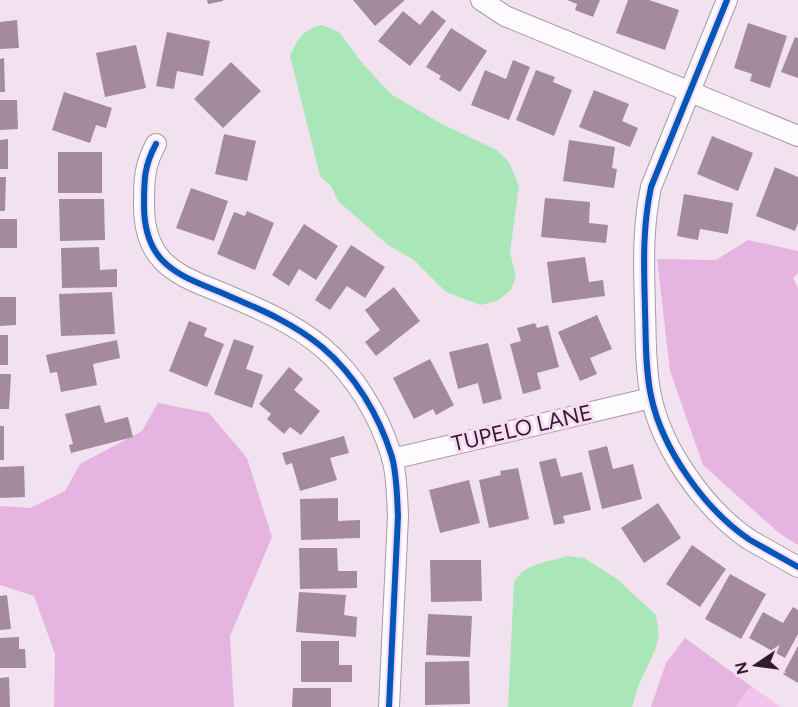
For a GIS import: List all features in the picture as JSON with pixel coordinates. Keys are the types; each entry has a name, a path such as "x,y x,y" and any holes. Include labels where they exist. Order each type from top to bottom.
{"street":[{"path":"481,0 505,16 798,136"},
{"path":"727,0 651,187 645,216 643,239 647,363 651,398 671,450 700,492 742,533 798,567"},
{"path":"156,144 148,160 144,177 144,221 150,241 160,258 181,276 273,315 322,346 347,370 364,395 382,430 392,459 398,516 389,707"},
{"name":"TUPELO LANE","path":"392,459 651,398"}],"shaded area":[{"path":"322,25 339,32 363,64 392,95 442,124 497,150 509,162 519,186 510,252 516,277 511,290 497,301 480,305 446,292 414,260 388,245 338,201 331,186 320,176 290,56 306,32"},
{"path":"748,240 798,251 798,273 793,278 798,288 798,545 780,534 703,465 670,371 657,259 716,260"},
{"path":"158,403 209,413 247,458 272,537 230,636 234,707 54,707 55,654 34,596 0,585 0,506 30,508 65,491 80,464 142,431"},
{"path":"567,556 584,558 617,579 656,615 659,636 632,707 508,707 514,582 519,575 531,567"},
{"path":"685,638 751,686 736,707 651,707 666,663"},
{"path":"751,686 781,707 736,707"}],"building":[{"path":"207,0 223,0 223,1 208,4"},
{"path":"353,0 405,0 375,26"},
{"path":"567,0 600,0 593,17 575,10 577,4"},
{"path":"628,0 649,0 679,10 665,50 616,33"},
{"path":"432,10 446,21 410,66 378,41 403,11 420,25"},
{"path":"17,20 19,48 0,49 0,22"},
{"path":"748,23 787,36 770,88 750,81 752,74 734,68"},
{"path":"451,28 487,51 460,92 439,79 441,76 426,67"},
{"path":"167,32 210,41 203,76 177,71 174,89 156,86"},
{"path":"795,37 798,38 798,78 781,72"},
{"path":"136,45 146,88 105,97 96,53"},
{"path":"4,58 5,92 0,92 0,59"},
{"path":"513,60 530,67 509,120 471,105 485,70 506,79"},
{"path":"231,62 261,91 223,128 194,99"},
{"path":"536,70 555,77 553,82 572,90 554,136 516,120"},
{"path":"594,90 629,104 622,121 638,128 630,147 579,127"},
{"path":"64,92 112,108 106,128 96,125 90,143 52,130"},
{"path":"0,100 17,100 18,129 0,130"},
{"path":"224,134 256,141 247,181 215,174"},
{"path":"712,136 753,153 738,191 697,174"},
{"path":"8,139 8,169 0,169 0,140"},
{"path":"569,140 615,147 612,168 617,169 614,188 563,181"},
{"path":"58,152 102,152 102,193 58,193"},
{"path":"775,167 798,177 798,223 795,231 756,216"},
{"path":"0,177 6,177 5,211 0,211"},
{"path":"191,188 228,201 214,241 176,228"},
{"path":"684,194 733,203 728,234 700,229 698,240 677,236"},
{"path":"545,198 590,202 589,223 608,225 606,243 541,237"},
{"path":"59,199 104,199 105,240 60,241"},
{"path":"247,211 274,223 255,270 217,254 234,212 245,216"},
{"path":"0,219 17,219 17,248 0,248"},
{"path":"304,224 338,246 316,280 299,269 289,286 272,275"},
{"path":"351,245 385,267 365,298 347,286 330,310 315,300"},
{"path":"99,247 100,270 117,269 117,287 62,288 61,248"},
{"path":"585,257 589,282 603,280 605,296 552,303 547,262"},
{"path":"394,287 420,321 376,356 365,342 380,330 365,310"},
{"path":"112,292 115,334 61,336 59,294"},
{"path":"0,297 16,297 16,325 0,326"},
{"path":"597,315 612,349 590,358 597,374 580,381 558,332"},
{"path":"189,321 207,328 204,336 224,344 207,387 169,371"},
{"path":"535,323 537,328 548,325 559,367 537,373 541,389 523,394 510,344 521,341 517,328"},
{"path":"0,335 8,335 8,365 0,365"},
{"path":"234,339 254,346 246,369 263,375 252,408 214,394"},
{"path":"117,340 120,358 93,364 97,385 61,392 57,372 50,373 46,355"},
{"path":"488,343 502,399 483,404 478,383 458,389 449,352"},
{"path":"430,359 454,405 436,415 433,409 414,419 393,378"},
{"path":"289,367 303,379 294,390 320,411 301,435 290,427 284,434 267,419 271,414 259,404"},
{"path":"0,374 11,374 9,409 0,409"},
{"path":"100,405 105,423 128,417 133,437 71,453 69,445 73,444 65,414"},
{"path":"0,426 4,426 4,460 0,460"},
{"path":"344,436 349,453 330,458 337,480 300,491 292,463 286,465 282,453"},
{"path":"607,446 613,469 633,464 642,499 602,509 588,451"},
{"path":"556,458 561,477 582,472 591,510 563,516 565,523 554,525 539,462"},
{"path":"24,466 25,497 0,498 0,467"},
{"path":"518,468 529,519 489,528 479,480 501,475 500,471"},
{"path":"469,480 480,523 440,533 429,490"},
{"path":"338,498 338,521 360,520 360,538 301,540 300,499"},
{"path":"658,503 681,538 644,563 621,528"},
{"path":"692,545 726,569 700,607 666,584"},
{"path":"299,548 337,548 338,571 357,571 357,588 300,589"},
{"path":"430,560 481,560 482,601 431,602"},
{"path":"730,574 766,594 741,639 705,619"},
{"path":"299,592 346,595 344,615 357,617 356,637 296,632"},
{"path":"7,595 11,629 0,630 0,596"},
{"path":"793,607 798,610 798,634 785,658 749,638 763,612 783,623"},
{"path":"428,614 472,616 470,657 426,655"},
{"path":"19,637 19,649 25,649 26,668 0,668 0,638"},
{"path":"301,641 339,641 339,665 352,665 352,682 301,682"},
{"path":"798,646 798,683 783,674"},
{"path":"469,661 470,704 425,705 425,662"},
{"path":"9,677 10,707 0,707 0,678"},
{"path":"293,688 331,688 331,707 292,707"}],"cycle path":[{"path":"727,0 651,187 644,248 648,375 651,396 665,437 675,457 702,495 717,512 750,540 798,567"},
{"path":"156,144 146,173 144,205 148,234 157,254 182,276 274,316 311,338 334,358 355,383 373,411 387,441 395,472 398,516 389,707"}]}
